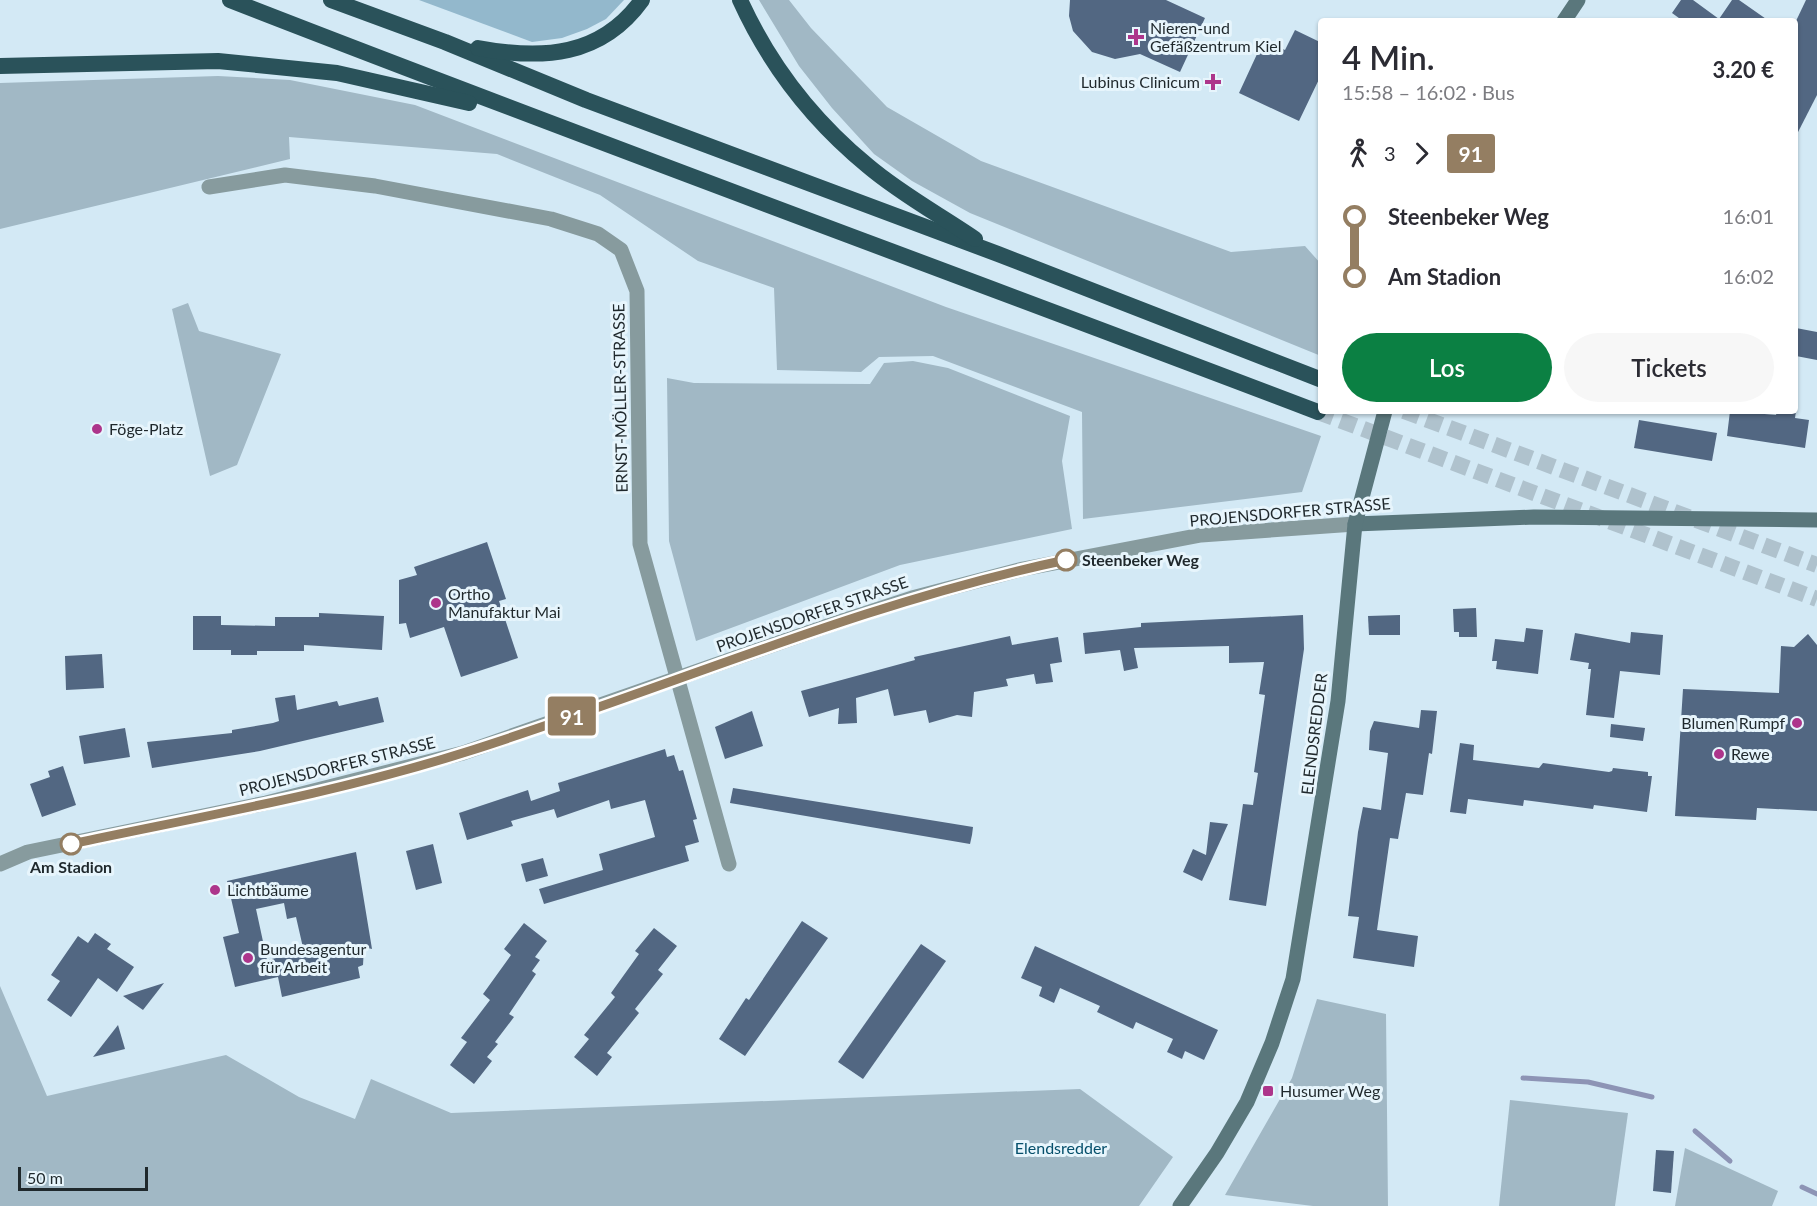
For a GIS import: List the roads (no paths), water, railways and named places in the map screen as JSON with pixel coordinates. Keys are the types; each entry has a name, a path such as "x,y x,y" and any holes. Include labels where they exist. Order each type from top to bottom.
{"highway":[{"path":"230,0 570,132 972,280 1318,412"},
{"path":"331,0 445,42 586,100 998,254 1318,378"},
{"path":"445,42 502,52 551,54 599,40 620,26 642,0"},
{"path":"740,0 768,55 820,123 869,167 998,254"},
{"path":"0,66 218,61 337,73 438,94 570,132"}],"main road":[{"path":"1566,18 1578,0"},
{"path":"1355,524 1384,414"},
{"name":"PROJENSDORFER STRASSE","path":"1355,524 1534,517 1817,520"},
{"name":"ELENDSREDDER","path":"1180,1206 1217,1153 1247,1102 1272,1043 1293,979 1338,701 1355,524"}],"street":[{"name":"ERNST-MÖLLER-STRASSE","path":"209,187 285,175 375,186 551,219 598,234 621,250 637,291 640,544 678,680"},
{"name":"PROJENSDORFER STRASSE","path":"0,864 28,852 266,803 463,753 901,602 1023,569 1201,535 1355,524"},
{"path":"678,680 729,864"}],"waterway":[{"path":"1523,1078 1588,1082 1652,1097"},
{"path":"1695,1131 1730,1161"},
{"path":"1802,1187 1817,1194"}],"tunnel":[{"path":"1323,414 1817,599"},
{"path":"1412,414 1817,565"}],"place":[{"name":"Nieren-und Gefäßzentrum Kiel","path":"1136,37"},
{"name":"Lubinus Clinicum","path":"1213,82"},
{"name":"Föge-Platz","path":"97,429"},
{"name":"Steenbeker Weg","path":"1066,560"},
{"name":"Ortho Manufaktur Mai","path":"436,603"},
{"name":"Blumen Rumpf","path":"1797,723"},
{"name":"Rewe","path":"1719,754"},
{"name":"Am Stadion","path":"71,844"},
{"name":"Lichtbäume","path":"215,890"},
{"name":"Bundesagentur für Arbeit","path":"248,958"},
{"name":"Husumer Weg","path":"1268,1091"}],"park label":[{"name":"Elendsredder","path":"1061,1148"}]}
